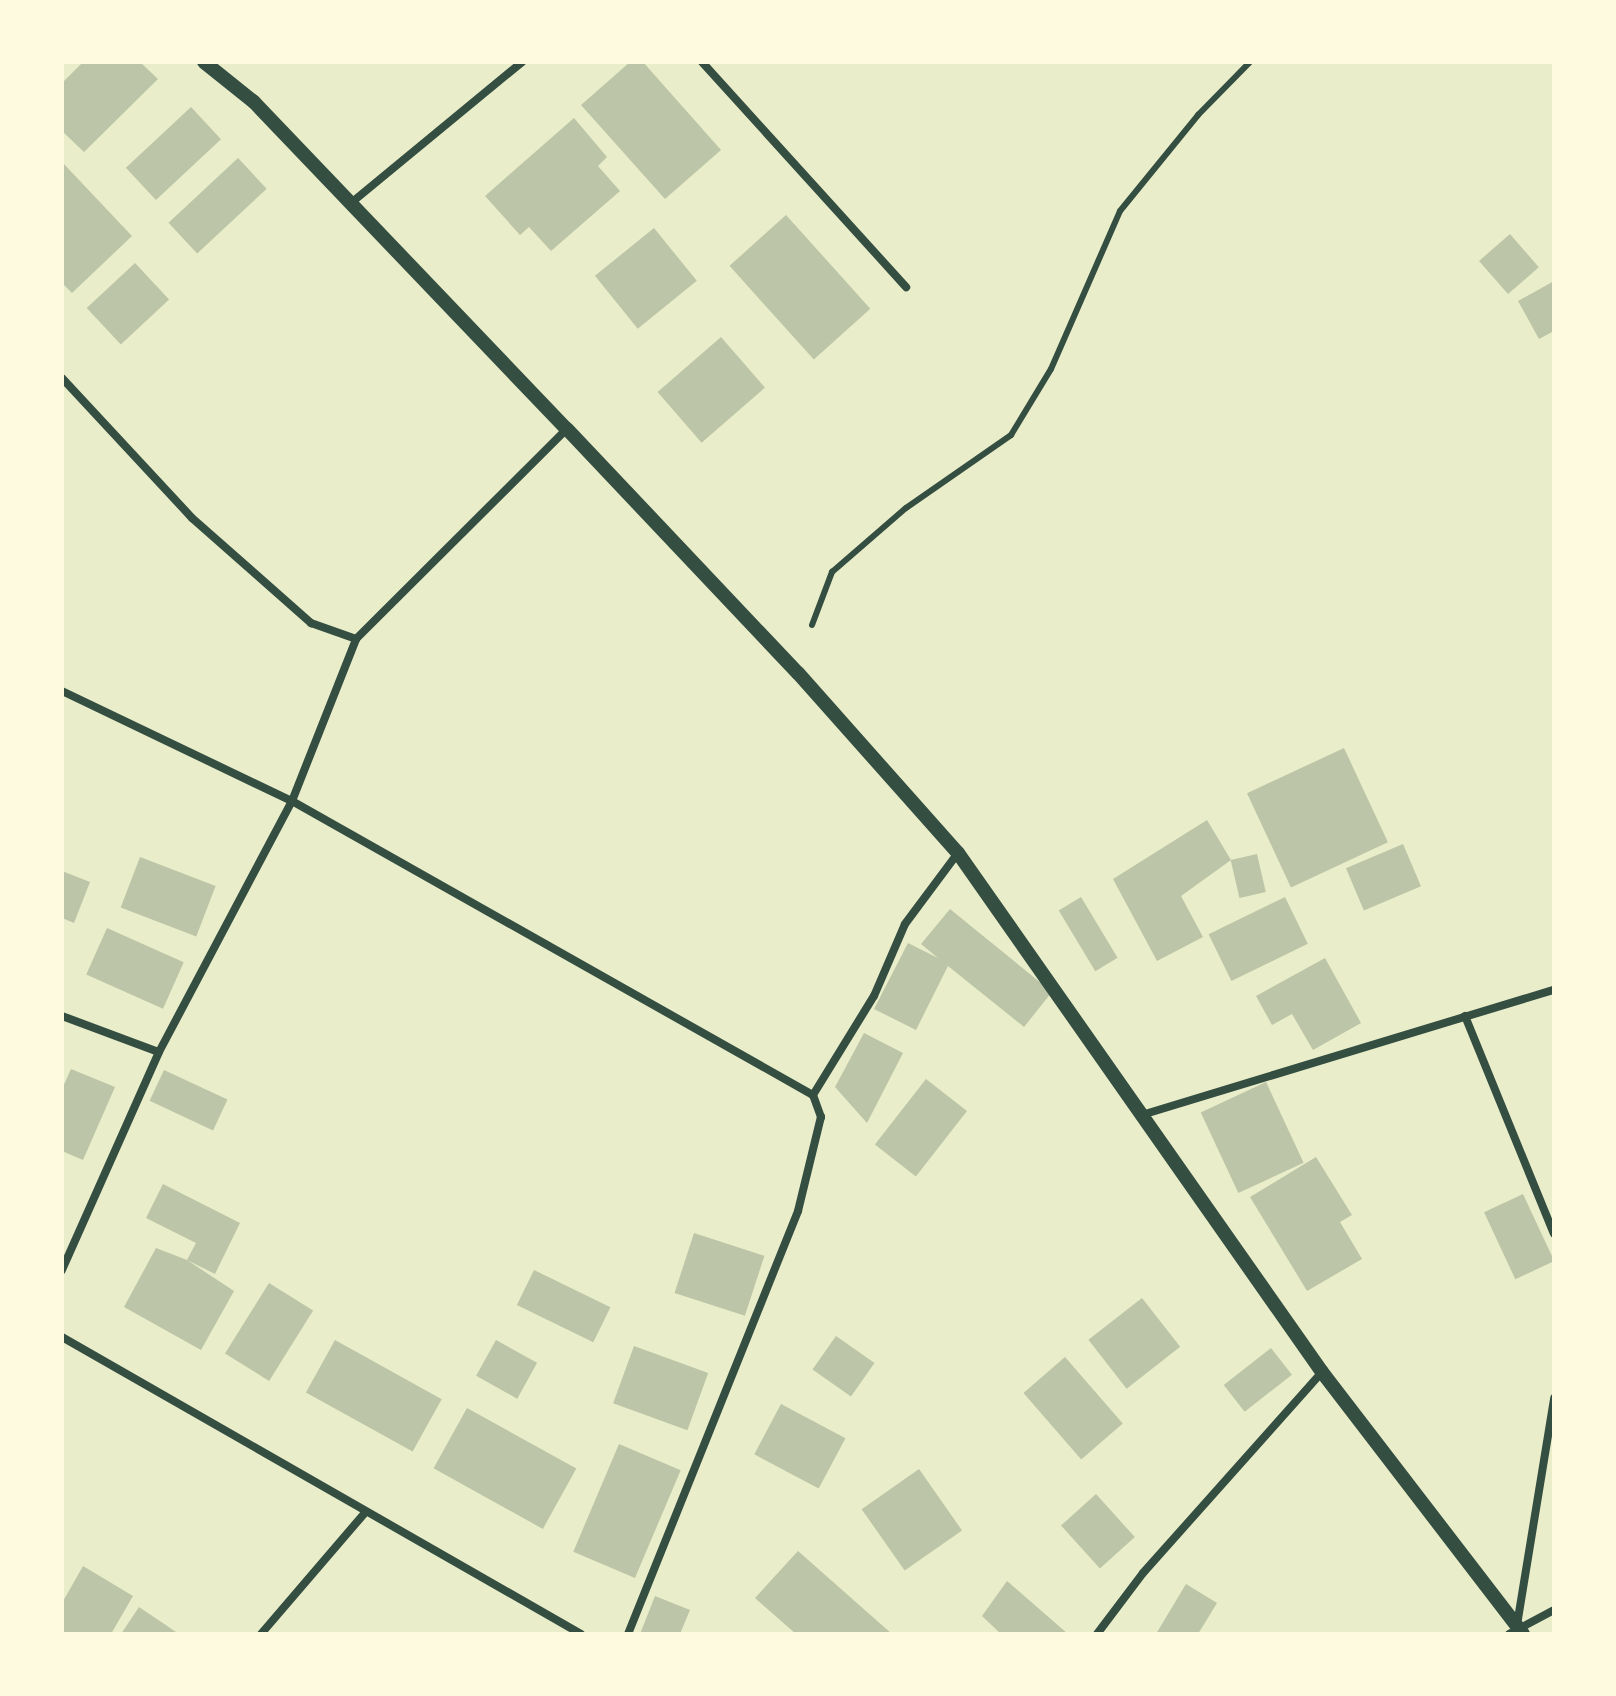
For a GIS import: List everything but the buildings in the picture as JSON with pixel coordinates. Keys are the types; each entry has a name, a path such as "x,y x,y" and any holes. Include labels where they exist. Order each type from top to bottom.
{"street":[{"path":"204,62 254,102 567,429 798,673 958,853 1145,1114 1322,1372 1516,1631"},
{"path":"351,203 522,62"},
{"path":"702,62 906,287"},
{"path":"62,378 192,518 311,623 356,639"},
{"path":"62,1270 159,1052 292,801 356,639 567,429"},
{"path":"62,691 292,801 813,1095 821,1117 798,1211 628,1634"},
{"path":"813,1095 874,996 905,924 958,853"},
{"path":"1145,1114 1554,990"},
{"path":"62,1016 159,1052"},
{"path":"1465,1016 1554,1234"},
{"path":"62,1337 364,1514 581,1634"},
{"path":"1097,1634 1143,1573 1322,1372"},
{"path":"1516,1631 1554,1398"},
{"path":"261,1634 364,1514"},
{"path":"1516,1631 1554,1610"}],"lane":[{"path":"812,625 832,572 906,508 1011,435 1046,379 1120,211 1198,115 1250,62"}]}
